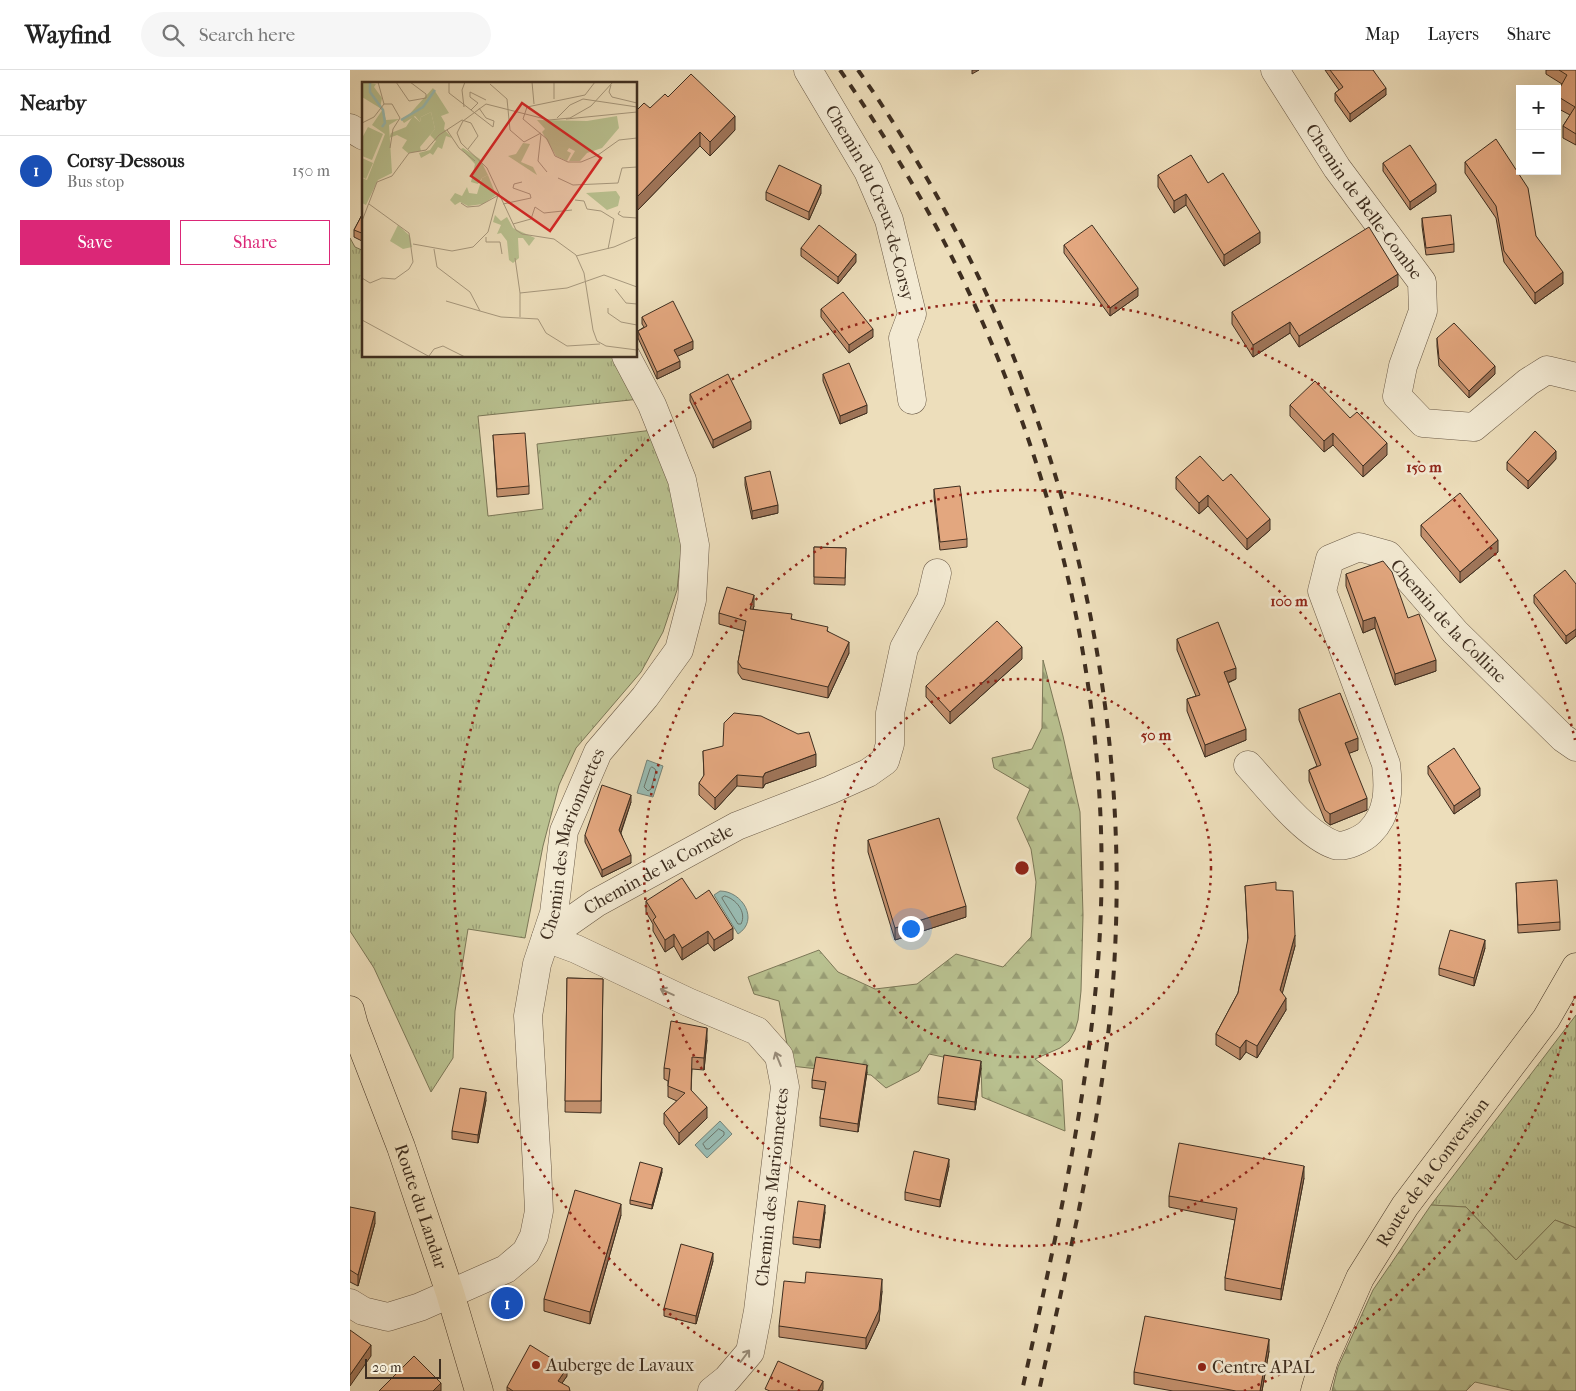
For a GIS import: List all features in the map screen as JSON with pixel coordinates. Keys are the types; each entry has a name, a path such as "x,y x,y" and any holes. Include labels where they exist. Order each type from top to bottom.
{"main road":[{"name":"Route de la Conversion","path":"1314,1391 1324,1360 1360,1278 1405,1206 1546,1019 1576,967"},
{"name":"Route du Landar","path":"351,1018 401,1147 450,1293 479,1391"}],"street":[{"name":"Chemin du Creux-de-Corsy","path":"808,70 868,170 888,220 912,314 903,338 912,400"},
{"name":"Chemin de Belle-Combe","path":"1275,70 1338,168 1422,282 1424,312 1403,366 1397,396 1423,423 1474,427 1528,382 1547,370 1576,377"},
{"path":"350,128 362,135"},
{"name":"Chemin des Marionnettes","path":"627,358 652,405 682,480 695,545 692,600 679,650 646,697 598,752 582,787 564,830 554,913 546,938 576,948 688,1002 757,1031 779,1056 785,1087 758,1311 750,1352 727,1379 712,1391"},
{"name":"Chemin de la Colline","path":"1248,765 1310,832 1337,846 1353,842 1367,835 1381,818 1387,797 1386,764 1322,591 1330,559 1359,547 1388,555 1455,632 1563,738 1576,747"},
{"name":"Chemin de la Cornèle","path":"546,938 596,903 737,826 830,790 868,773 885,761 890,744 890,713 904,648 931,599 937,573"},
{"path":"350,1303 363,1311 388,1317 420,1307 506,1269 526,1252 534,1236 539,1212 538,1166 528,1016 537,964 546,938"}],"green space":[{"path":"350,238 355,247 362,250 362,358 615,358 640,399 478,416 488,516 543,509 537,444 653,430 668,469 682,544 677,590 663,632 641,672 576,748 559,785 543,846 525,938 468,929 455,1011 453,1058 431,1092 374,968 350,931"},
{"path":"1043,660 1080,812 1083,915 1081,991 1078,1020 1069,1041 1060,1048 1035,1059 1062,1080 1065,1131 982,1097 981,1065 929,1054 919,1071 886,1088 871,1075 791,1066 779,1001 754,994 748,977 819,950 838,972 875,989 917,984 956,954 1003,967 1031,937 1036,882 1031,849 1017,818 1030,789 994,768 992,758 1032,749 1042,728"},
{"path":"1576,1015 1576,1228 1555,1220 1516,1260 1466,1207 1431,1205"},
{"path":"1431,1205 1466,1207 1516,1260 1555,1220 1576,1228 1576,1391 1514,1391 1475,1382 1466,1391 1332,1391 1338,1367 1373,1290"}],"water":[{"path":"647,760 663,766 653,797 637,793"},
{"path":"720,891 728,892 735,896 746,907 748,921 738,934 714,895"},
{"path":"720,1121 732,1134 707,1158 695,1145"}],"building":[{"path":"1330,70 1373,70 1386,88 1350,114 1335,93 1343,87"},
{"path":"1559,70 1576,70 1576,134 1563,126 1575,107 1561,98 1561,86 1567,75"},
{"path":"691,74 735,116 710,142 700,132 638,196 638,109 644,103 650,108 665,94 668,97"},
{"path":"1496,139 1516,170 1516,175 1520,175 1528,188 1536,236 1563,272 1535,293 1504,251 1496,206 1465,162"},
{"path":"1410,145 1436,184 1410,202 1383,163"},
{"path":"1191,155 1208,183 1223,173 1260,232 1224,255 1186,194 1174,201 1158,175"},
{"path":"779,165 821,185 809,212 766,192"},
{"path":"362,215 362,233 354,230"},
{"path":"1451,215 1454,244 1426,248 1422,218"},
{"path":"819,225 856,254 838,277 801,248"},
{"path":"1092,225 1138,288 1110,308 1064,245"},
{"path":"1369,227 1398,274 1299,336 1290,322 1253,345 1232,312"},
{"path":"843,292 873,329 849,345 821,309"},
{"path":"673,301 693,341 674,350 680,361 657,372 638,331 647,326 642,317"},
{"path":"1454,323 1495,366 1469,391 1439,358 1437,338"},
{"path":"849,363 867,405 840,416 823,374"},
{"path":"728,374 751,421 713,440 690,394"},
{"path":"1315,381 1350,418 1357,412 1387,443 1363,466 1333,433 1324,441 1290,405"},
{"path":"1535,431 1556,451 1528,481 1507,462"},
{"path":"525,433 529,486 497,489 493,435"},
{"path":"1200,456 1223,481 1231,474 1270,519 1247,539 1208,495 1199,503 1176,477"},
{"path":"770,471 778,505 752,511 745,477"},
{"path":"960,486 967,539 940,542 934,489"},
{"path":"1460,493 1498,540 1460,572 1421,525"},
{"path":"814,547 846,548 845,578 814,577"},
{"path":"1383,561 1392,572 1408,618 1419,614 1436,660 1395,674 1375,617 1363,621 1346,574"},
{"path":"1565,570 1576,584 1576,629 1566,636 1534,595"},
{"path":"727,587 754,595 750,609 792,614 791,619 828,627 827,631 849,642 828,687 742,668 738,662 746,621 719,613"},
{"path":"997,621 1022,647 950,712 926,686"},
{"path":"1218,622 1236,668 1224,672 1246,729 1205,745 1187,699 1200,695 1177,639"},
{"path":"1340,693 1358,738 1345,743 1367,798 1330,814 1325,810 1309,770 1321,765 1299,709"},
{"path":"734,713 761,716 798,734 809,732 816,754 765,773 763,777 737,775 715,798 699,783 704,775 703,751 723,746 724,723"},
{"path":"1454,748 1480,788 1454,806 1428,766"},
{"path":"602,785 631,795 619,830 631,855 602,870 585,835"},
{"path":"939,818 966,906 895,928 868,840"},
{"path":"682,878 696,899 709,890 733,928 714,940 708,931 682,948 674,934 665,940 653,920 656,917 646,901"},
{"path":"1557,880 1560,922 1518,925 1516,883"},
{"path":"1276,882 1276,890 1293,891 1295,935 1280,990 1286,998 1257,1046 1246,1040 1240,1048 1216,1034 1238,993 1248,938 1245,886"},
{"path":"1450,930 1485,940 1474,978 1439,968"},
{"path":"567,978 603,979 601,1101 565,1101"},
{"path":"671,1021 707,1028 704,1058 692,1057 691,1090 707,1107 679,1133 664,1113 685,1093 668,1086 670,1069 664,1068"},
{"path":"944,1055 981,1061 975,1102 938,1097"},
{"path":"816,1057 867,1065 858,1124 820,1118 826,1082 812,1080"},
{"path":"460,1088 486,1092 478,1135 452,1131"},
{"path":"1179,1143 1304,1166 1281,1289 1225,1278 1237,1208 1169,1196"},
{"path":"914,1151 949,1159 940,1200 905,1192"},
{"path":"640,1162 662,1168 652,1205 630,1200"},
{"path":"575,1190 621,1204 590,1312 544,1299"},
{"path":"798,1201 825,1205 820,1240 793,1237"},
{"path":"350,1207 375,1212 358,1275 350,1270"},
{"path":"681,1244 713,1253 696,1316 664,1308"},
{"path":"806,1272 882,1279 879,1310 866,1338 779,1326 784,1281 805,1283"},
{"name":"Centre APAL","path":"1145,1316 1269,1339 1260,1391 1236,1391 1134,1372"},
{"path":"350,1330 371,1345 350,1375"},
{"name":"Auberge de Lavaux","path":"530,1345 567,1368 558,1381 569,1387 570,1391 513,1391 507,1387"},
{"path":"414,1356 441,1383 433,1391 379,1391"},
{"path":"778,1361 823,1381 818,1391 770,1391 765,1389"}],"railway":[{"path":"840,70 890,146 921,199 963,280 999,362 1030,445 1056,531 1076,618 1091,706 1099,795 1101,885 1097,974 1092,1027 1076,1132 1056,1236 1022,1391"},
{"path":"858,70 922,170 978,275 1024,384 1062,497 1090,613 1108,730 1116,849 1114,968 1109,1021 1103,1075 1085,1181 1039,1391"}],"place":[{"name":"Corsy-Dessous","path":"507,1303"},
{"name":"Auberge de Lavaux","path":"536,1365"},
{"name":"Centre APAL","path":"1202,1367"}]}
